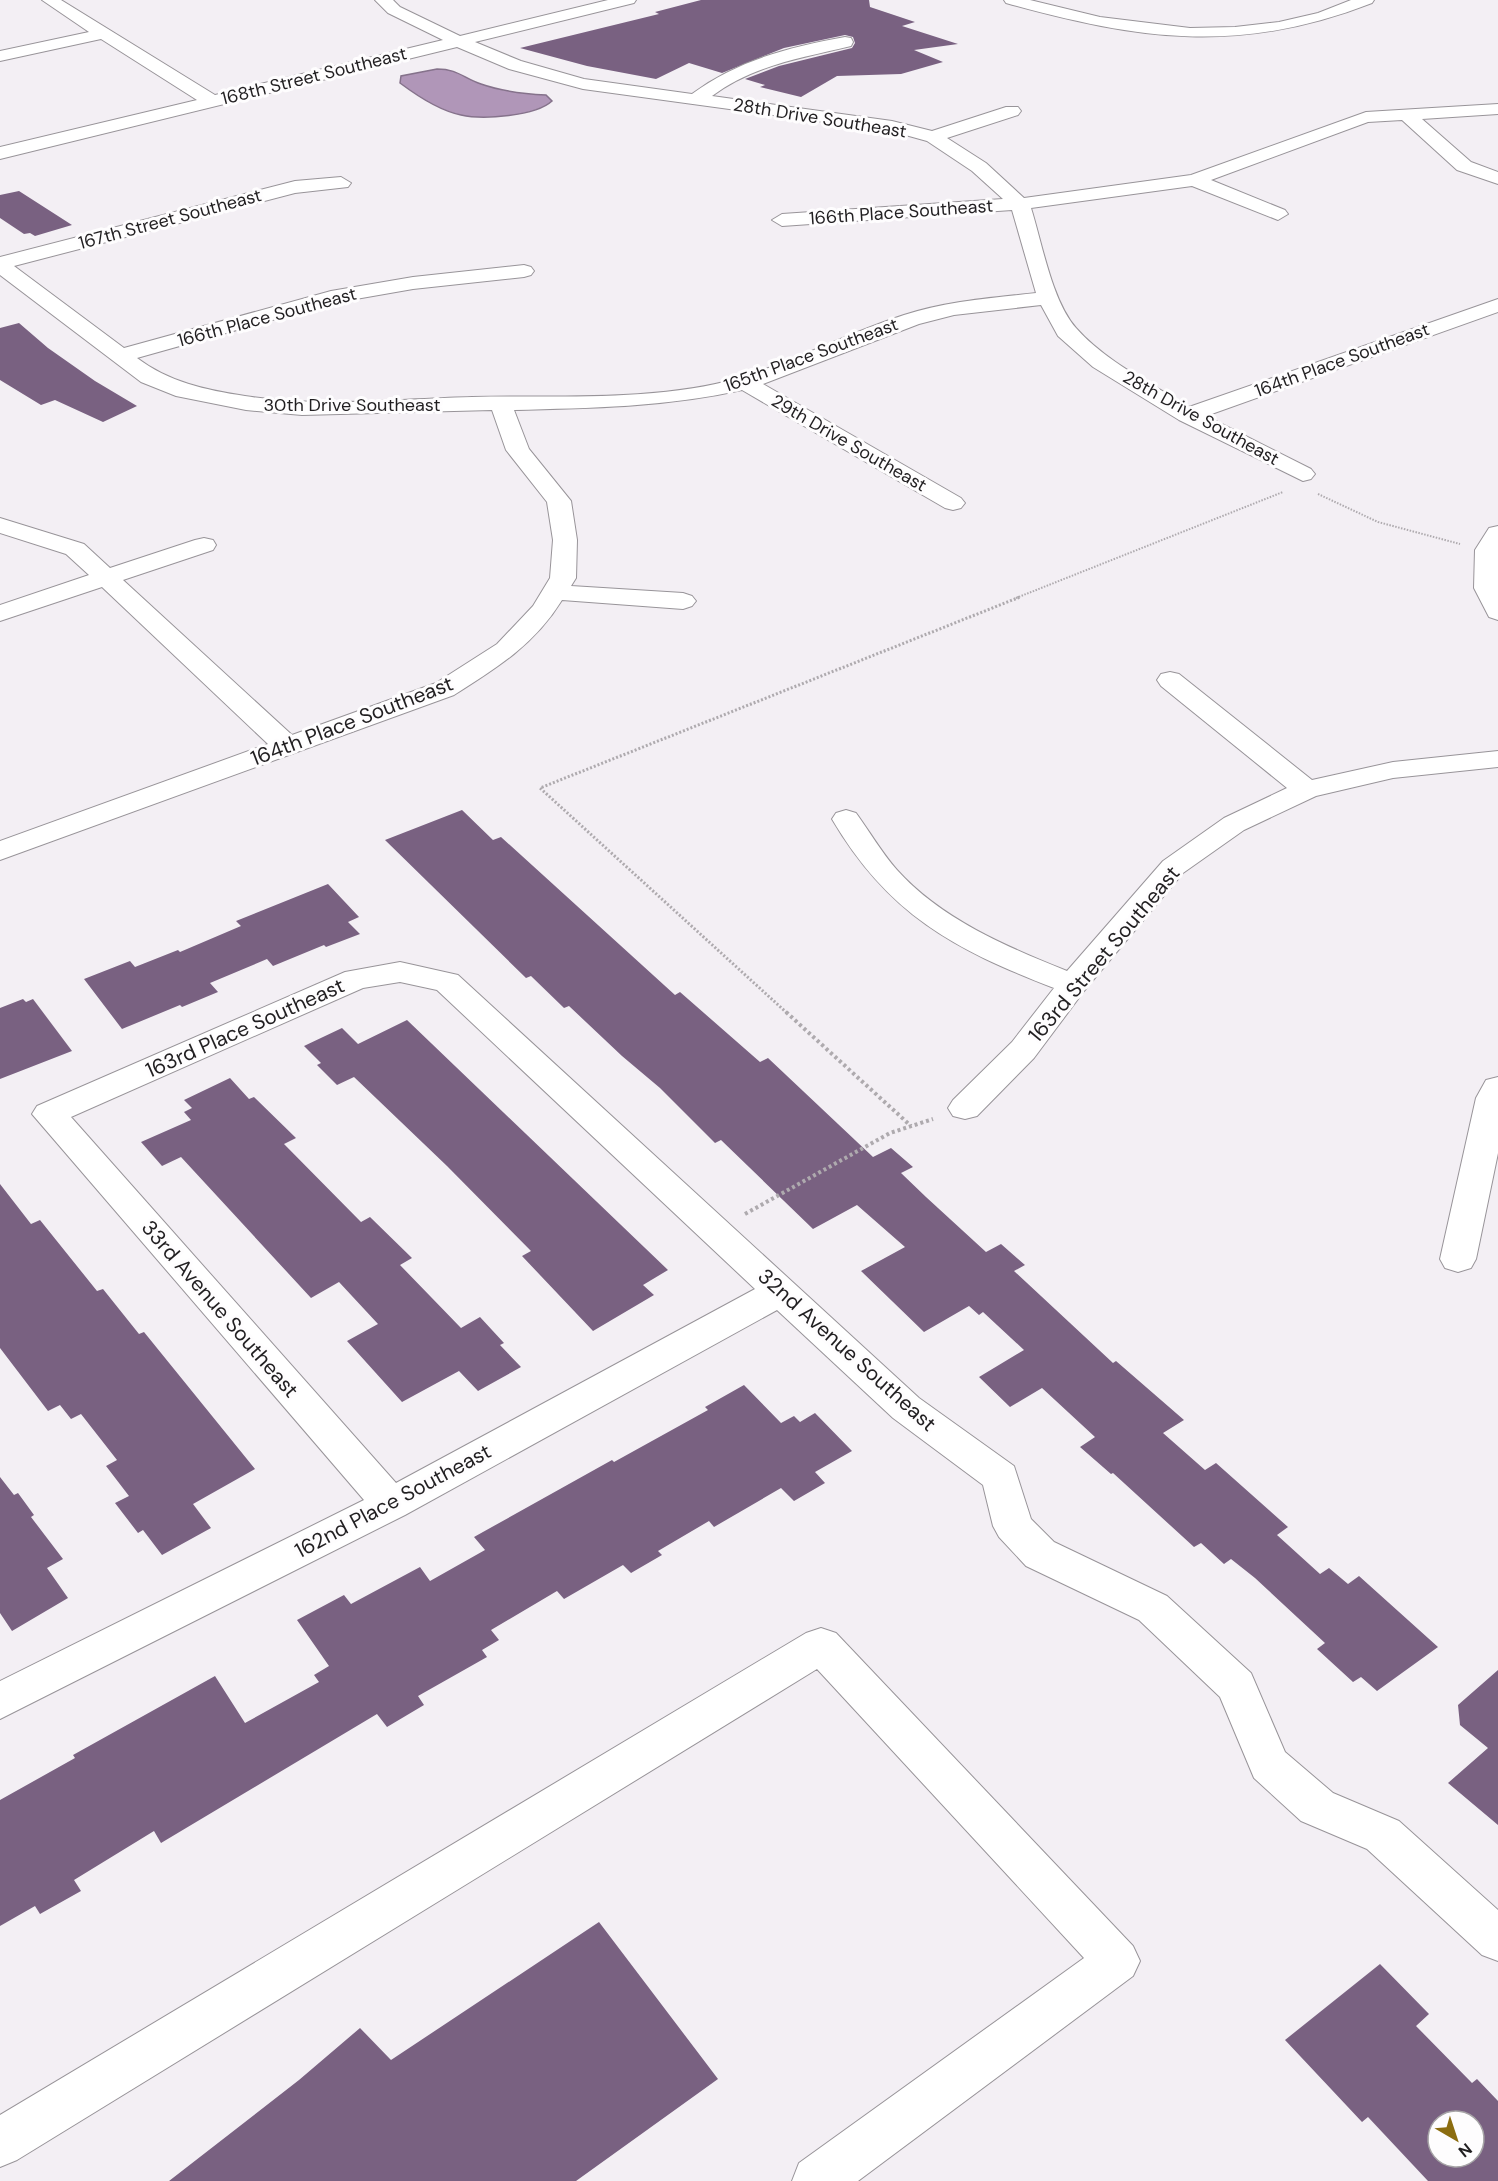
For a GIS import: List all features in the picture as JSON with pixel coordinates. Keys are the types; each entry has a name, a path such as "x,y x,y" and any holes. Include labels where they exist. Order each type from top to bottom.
{"street":[{"path":"50,0 212,101"},
{"name":"28th Drive Southeast","path":"383,0 394,10 458,42 515,65 583,84 892,126 933,137 979,167 1020,204 1048,298 1066,331 1101,362 1187,415 1303,479"},
{"name":"168th Street Southeast","path":"0,153 628,0"},
{"path":"1012,0 1168,41 1281,27 1366,0"},
{"path":"0,56 101,33"},
{"path":"695,100 718,81 763,61 845,42"},
{"path":"1405,113 1498,109"},
{"path":"933,137 1011,111"},
{"path":"1405,113 1464,166 1498,178"},
{"name":"166th Place Southeast","path":"782,220 1020,204 1194,180 1348,122 1405,113"},
{"path":"1194,180 1278,214"},
{"name":"167th Street Southeast","path":"0,264 295,187 341,183"},
{"name":"30th Drive Southeast","path":"0,264 149,377 184,391 246,403 302,408 501,404"},
{"name":"166th Place Southeast","path":"119,356 331,297 413,283 524,271"},
{"name":"165th Place Southeast","path":"501,404 636,400 694,394 745,383 912,319 954,309 1048,298"},
{"name":"164th Place Southeast","path":"1187,415 1498,305"},
{"name":"29th Drive Southeast","path":"745,383 953,503"},
{"path":"501,404 519,450 559,501 565,550 563,578 554,592 683,601"},
{"path":"0,525 75,549 288,747"},
{"path":"1493,541 1487,588 1498,612"},
{"path":"0,613 204,545"},
{"name":"164th Place Southeast","path":"0,851 445,689 506,650 543,610 554,592"},
{"path":"1170,680 1307,790"},
{"name":"163rd Street Southeast","path":"965,1108 1023,1050 1072,984 1173,867 1234,824 1307,790 1394,770 1498,759"},
{"path":"846,819 859,845 902,893 956,933 1008,960 1072,984"},
{"name":"163rd Place Southeast","path":"49,1114 356,979 400,972 447,982"},
{"name":"32nd Avenue Southeast","path":"447,982 906,1408 1000,1478 1013,1526 1040,1554 1153,1608 1236,1686 1269,1765 1317,1807 1383,1835 1498,1940"},
{"path":"1458,1259 1493,1098 1498,1088"},
{"name":"33rd Avenue Southeast","path":"49,1114 391,1504"},
{"name":"162nd Place Southeast","path":"0,1701 391,1504 780,1292"},
{"path":"0,2143 821,1645 1117,1961 817,2181"}],"path":[{"path":"911,1126 540,788 1303,479 1315,493 1378,522 1437,539 1493,541"},
{"path":"715,1231 890,1133 965,1108"}],"shaded area":[{"path":"437,69 455,72 496,89 546,95 552,101 534,110 509,115 482,117 461,115 437,106 400,83 401,76"}],"building":[{"path":"701,0 869,0 870,7 915,22 902,26 958,44 914,50 943,62 901,74 837,76 801,97 760,87 765,85 745,79 779,66 852,48 855,43 853,37 845,35 784,48 722,73 689,63 656,79 587,66 520,48 659,14 655,12"},
{"path":"19,191 72,225 35,236 30,233 24,234 0,218 0,195"},
{"path":"19,323 48,348 95,381 137,406 103,422 55,400 41,405 0,380 0,328"},
{"path":"462,810 493,840 501,837 675,995 680,992 760,1062 768,1058 873,1157 891,1148 913,1167 901,1173 926,1197 986,1252 1001,1244 1025,1265 1014,1271 1113,1363 1116,1361 1184,1420 1163,1433 1205,1470 1216,1463 1288,1527 1277,1535 1320,1574 1329,1568 1348,1584 1359,1576 1438,1647 1377,1691 1361,1677 1353,1682 1317,1649 1325,1643 1255,1578 1231,1559 1224,1564 1201,1543 1194,1547 1113,1473 1111,1474 1080,1447 1095,1437 1042,1388 1010,1407 979,1377 1024,1350 983,1312 979,1315 969,1306 924,1332 861,1271 905,1247 857,1205 813,1229 721,1140 715,1143 660,1088 569,1006 564,1008 531,976 526,978 385,840"},
{"path":"328,884 359,917 348,922 360,934 326,947 324,945 273,966 267,959 210,983 218,992 182,1007 180,1005 122,1029 84,979 130,961 135,967 178,950 180,952 241,926 236,921"},
{"path":"23,999 26,1002 33,999 72,1051 0,1079 0,1008"},
{"path":"407,1020 668,1270 643,1285 654,1295 593,1331 522,1256 531,1251 447,1166 354,1077 337,1085 317,1065 321,1063 304,1046 342,1028 358,1044"},
{"path":"230,1078 249,1099 254,1097 296,1138 284,1144 361,1222 370,1217 412,1258 400,1265 461,1328 480,1317 504,1343 500,1345 521,1367 478,1391 459,1371 402,1402 347,1341 378,1324 339,1282 311,1298 181,1157 162,1166 141,1142 191,1120 184,1112 192,1108 184,1100"},
{"path":"0,1184 31,1224 40,1220 97,1291 103,1289 139,1334 144,1332 255,1469 193,1504 211,1528 162,1555 143,1530 138,1533 115,1503 129,1496 106,1466 117,1460 81,1414 71,1419 60,1405 48,1411 0,1348"},
{"path":"744,1385 781,1423 794,1416 800,1422 815,1413 852,1451 815,1472 825,1483 794,1501 781,1488 714,1527 709,1521 658,1551 662,1555 631,1573 623,1565 564,1599 557,1591 491,1630 499,1640 482,1650 487,1657 418,1696 424,1705 387,1727 377,1714 161,1843 154,1831 74,1880 81,1891 40,1914 35,1906 0,1926 0,1800 75,1758 73,1755 215,1676 245,1723 319,1682 314,1675 329,1666 297,1620 344,1595 351,1604 420,1567 430,1581 485,1550 474,1537 612,1460 614,1462 708,1410 705,1407"},
{"path":"0,1477 14,1495 18,1493 34,1515 31,1517 63,1559 47,1568 68,1598 12,1631 0,1613"},
{"path":"1498,1670 1498,1825 1448,1783 1488,1748 1460,1725 1458,1705"},
{"path":"599,1922 718,2079 576,2181 169,2181 299,2080 360,2028 391,2060"},
{"path":"1380,1964 1429,2014 1416,2026 1472,2083 1477,2079 1498,2101 1498,2181 1428,2181 1368,2117 1362,2122 1285,2040"}]}
